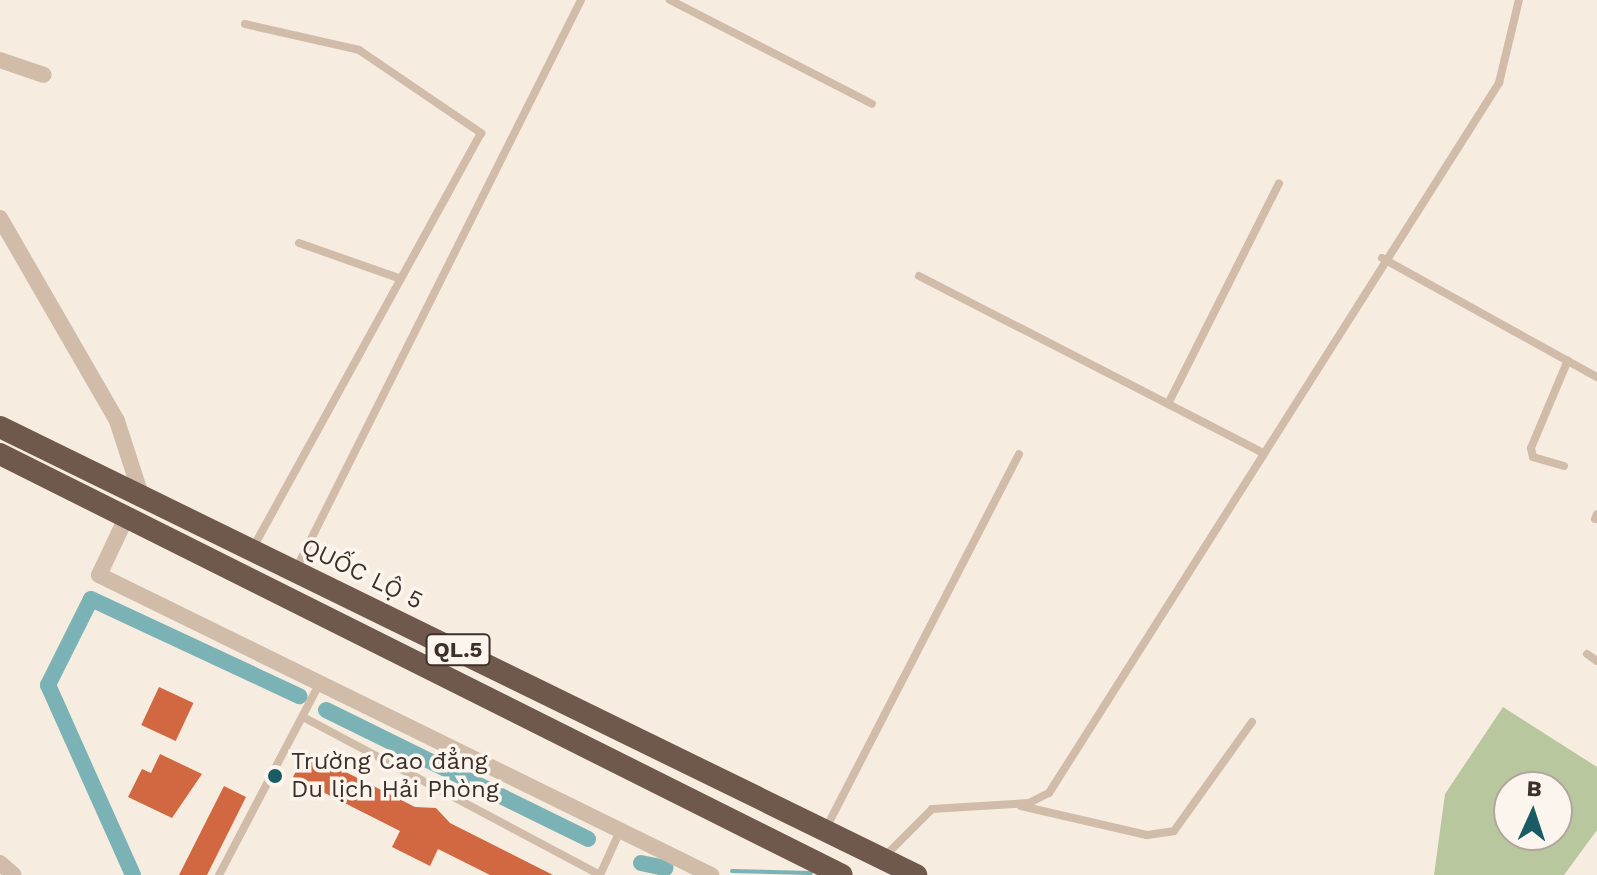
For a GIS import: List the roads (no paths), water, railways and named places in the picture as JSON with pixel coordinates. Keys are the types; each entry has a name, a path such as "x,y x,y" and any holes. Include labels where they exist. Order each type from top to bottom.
{"highway":[{"name":"QUỐC LỘ 5","path":"0,427 916,875"},
{"name":"QL.5","path":"0,454 842,875"}],"street":[{"path":"0,60 44,75"},
{"path":"0,218 117,421 142,498"},
{"path":"126,518 99,575 711,875"},
{"path":"0,863 14,875"}],"lane":[{"path":"295,569 581,0"},
{"path":"670,0 872,104"},
{"path":"883,858 932,809 1017,804 1049,793 1382,258 1499,83 1519,0"},
{"path":"245,24 359,50 481,133 252,550"},
{"path":"1168,404 1279,183"},
{"path":"299,243 401,279"},
{"path":"1382,258 1597,377"},
{"path":"919,276 1260,451"},
{"path":"1564,466 1533,457 1531,448 1568,360"},
{"path":"825,831 1019,454"},
{"path":"1587,654 1597,661"},
{"path":"219,875 320,683"},
{"path":"303,717 600,875 620,830"},
{"path":"1017,804 1147,835 1174,831 1252,722"}],"waterway":[{"path":"133,875 48,685 91,599 299,696"},
{"path":"326,710 588,839"},
{"path":"641,863 665,868"},
{"path":"732,871 811,873"}],"place":[{"name":"Trường Cao đẳng Du lịch Hải Phòng","path":"275,776"}]}
